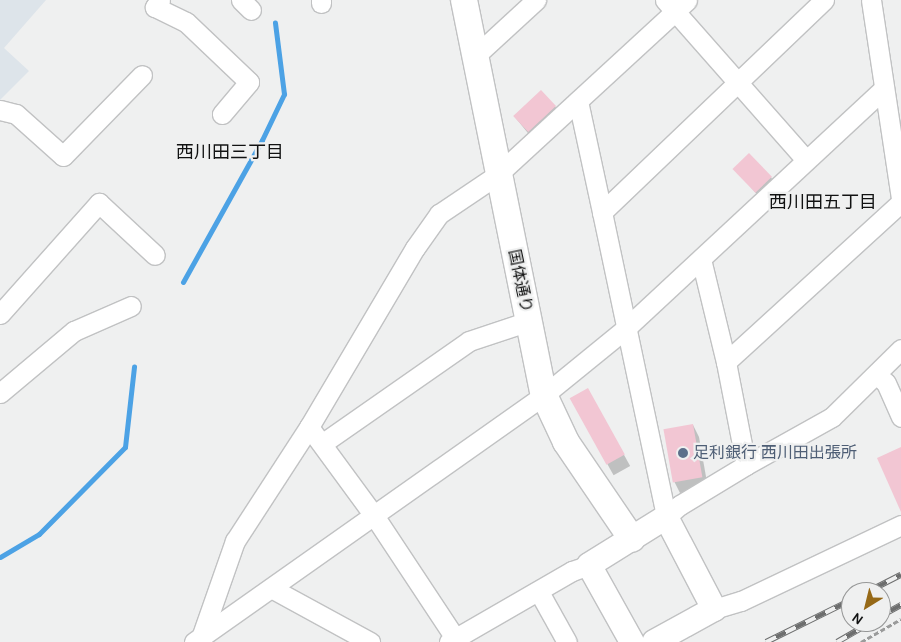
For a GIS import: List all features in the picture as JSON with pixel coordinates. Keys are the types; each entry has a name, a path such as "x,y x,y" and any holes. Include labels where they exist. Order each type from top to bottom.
{"main road":[{"name":"国体通り","path":"464,0 497,176 544,395 566,442 632,539"}],"street":[{"path":"160,0 155,7 186,22 249,82 222,114"},
{"path":"475,56 536,0"},
{"path":"602,212 824,0"},
{"path":"726,362 901,201 896,135 883,89 871,0"},
{"path":"203,640 235,541 309,427 415,248 439,214 497,176 578,101 676,4 738,82 806,160"},
{"path":"0,110 16,114 63,156 142,75"},
{"path":"203,640 271,588 376,517 544,395 625,329 883,89"},
{"path":"578,101 666,517 714,609"},
{"path":"0,314 99,203 155,255"},
{"path":"701,259 726,362 746,464"},
{"path":"0,393 74,331 130,306"},
{"path":"323,443 469,341 528,321"},
{"path":"309,427 323,443 462,638 572,571 589,565 632,539 666,517 680,505 746,464 832,417 901,349"},
{"path":"876,374 886,384 901,417"},
{"path":"654,642 714,609 741,601 901,525"},
{"path":"589,565 632,642"},
{"path":"271,588 370,642"},
{"path":"539,592 567,642"}],"path":[{"path":"861,642 901,619"}],"shaded area":[{"path":"0,0 46,0 4,48 29,71 0,100"}],"building":[{"path":"541,90 556,106 528,132 513,116"},
{"path":"749,153 772,177 755,193 732,169"},
{"path":"588,388 625,454 606,465 570,398"},
{"name":"足利銀行 西川田出張所","path":"693,424 702,477 673,482 663,429"},
{"path":"901,447 901,512 877,458"}],"waterway":[{"path":"183,282 262,140 284,94 275,23"},
{"path":"0,557 39,534 125,447 134,367"}],"railway":[{"path":"887,582 901,575"},
{"path":"766,642 841,605"},
{"path":"891,610 901,605"},
{"path":"837,642 854,632"}],"place":[{"name":"足利銀行 西川田出張所","path":"683,453"}],"district":[{"name":"西川田三丁目","path":"230,152"},
{"name":"西川田五丁目","path":"823,202"}]}
